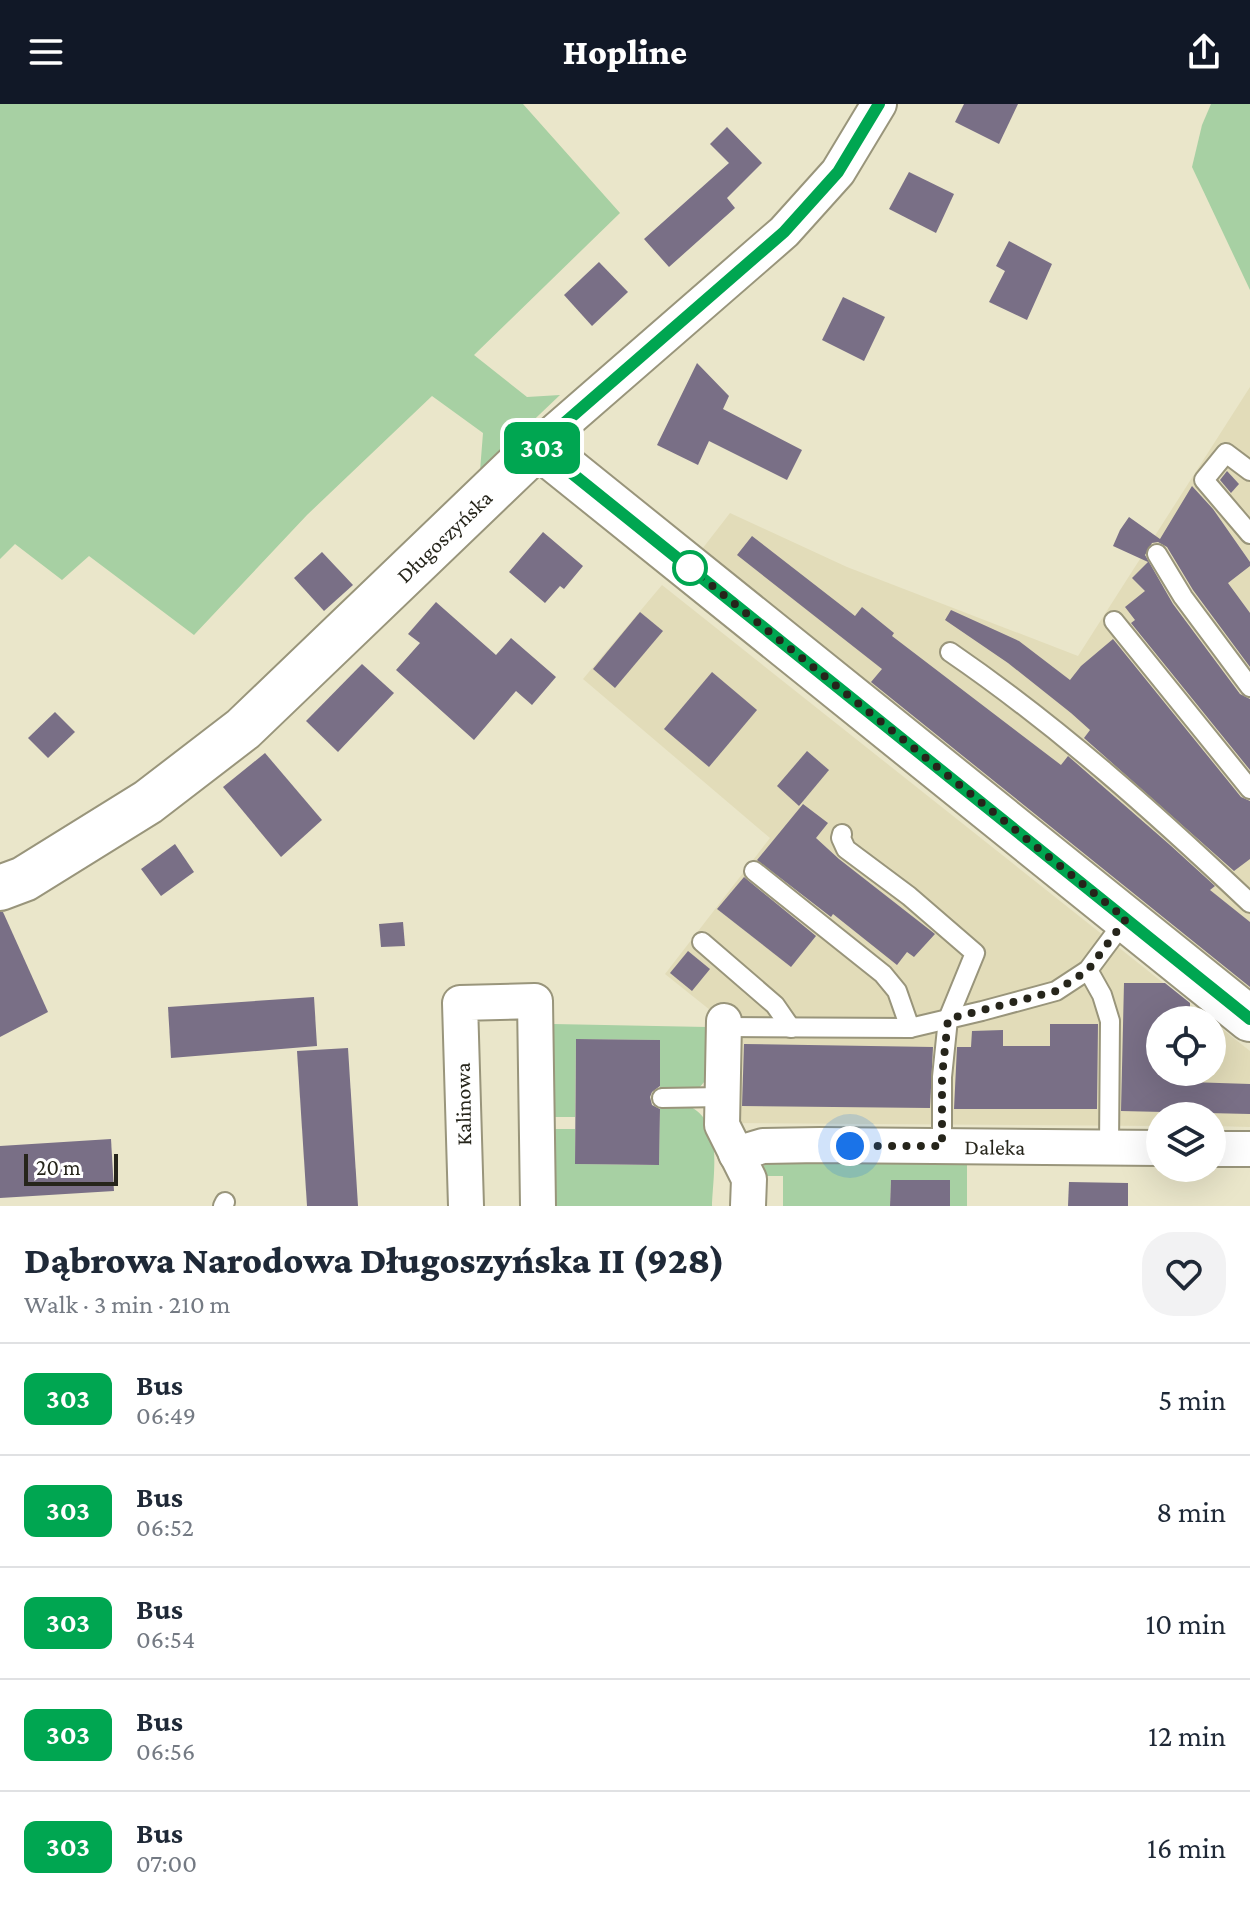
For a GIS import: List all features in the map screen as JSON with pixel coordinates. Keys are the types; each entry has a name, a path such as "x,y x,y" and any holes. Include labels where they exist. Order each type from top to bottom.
{"street":[{"name":"Długoszyńska","path":"0,888 24,879 148,802 243,729 538,446 784,232 838,172 879,104"},
{"path":"538,446 1250,1019"},
{"name":"Kalinowa","path":"466,1206 460,1003 535,1001 538,1206"},
{"path":"724,1024 722,1125 749,1179 748,1206"},
{"name":"Daleka","path":"736,1154 763,1146 1146,1148"},
{"path":"1226,1149 1250,1149"}],"lane":[{"path":"1250,471 1226,453 1204,480 1250,534"},
{"path":"1157,554 1183,597 1250,687"},
{"path":"1114,621 1250,789"},
{"path":"950,652 1062,735 1166,824 1250,903"},
{"path":"842,834 846,849 909,896 975,953 948,1019 942,1077 942,1146"},
{"path":"754,871 883,974 897,991 910,1028"},
{"path":"724,1024 791,1028 910,1028 1056,991 1088,970 1126,919"},
{"path":"702,942 775,1005 791,1028"},
{"path":"1088,970 1102,995 1110,1021 1109,1148"},
{"path":"662,1098 722,1097"}],"shaded area":[{"path":"1250,387 1250,1006 699,553 730,513 847,567 1078,656"},
{"path":"662,585 1192,1006 1146,1006 1146,1086 1226,1086 1226,1032 1250,1051 1250,1127 1226,1126 1226,1102 1146,1102 1146,1126 733,1123 736,1013 710,1010 665,974 770,838 583,679"}],"green space":[{"path":"0,104 523,104 620,213 474,355 527,397 560,395 480,471 483,433 432,396 307,515 194,635 89,556 62,580 15,544 0,559"},
{"path":"1211,104 1250,104 1250,290 1192,167 1202,125"},
{"path":"553,1024 707,1027 710,1075 699,1088 660,1091 660,1040 576,1039 575,1117 548,1117 548,1030"},
{"path":"684,1104 697,1111 711,1133 714,1148 712,1206 550,1206 549,1129 575,1129 575,1164 659,1165 660,1105"},
{"path":"766,1161 967,1163 967,1206 950,1206 950,1180 891,1180 890,1206 783,1206 783,1176 760,1176"}],"building":[{"path":"964,104 1018,104 999,144 955,122"},
{"path":"727,127 762,163 727,198 735,208 669,267 644,239 729,163 710,144"},
{"path":"909,172 954,194 936,233 889,209"},
{"path":"1009,241 1052,264 1027,320 989,302 1005,271 996,266"},
{"path":"599,262 628,292 592,326 564,295"},
{"path":"843,297 885,317 864,361 822,340"},
{"path":"697,363 729,396 723,409 802,450 787,480 709,441 698,465 657,445"},
{"path":"1227,471 1239,484 1231,493 1220,480"},
{"path":"1192,486 1213,509 1250,562 1250,566 1228,583 1250,613 1250,667 1193,590 1167,547 1158,542 1152,543 1145,555 1173,604 1240,694 1250,699 1250,770 1131,623 1135,620 1125,607 1145,591 1132,578 1148,562 1113,546 1120,530 1129,517 1160,539"},
{"path":"543,532 583,566 564,589 560,586 545,603 509,572"},
{"path":"752,536 855,616 862,607 894,633 892,636 1061,765 1068,756 1170,845 1215,886 1210,890 1250,922 1250,987 871,682 882,669 737,555"},
{"path":"322,552 353,585 324,611 294,578"},
{"path":"436,602 496,655 511,638 556,677 532,705 516,691 474,740 396,670 420,643 408,634"},
{"path":"951,610 1019,641 1070,680 1081,666 1113,639 1241,797 1250,801 1250,859 1234,871 1084,738 1090,730 1071,713 1008,663 945,620"},
{"path":"640,612 663,631 615,688 593,669"},
{"path":"362,664 394,693 338,752 306,721"},
{"path":"712,672 757,710 709,767 664,729"},
{"path":"55,712 75,732 48,758 28,738"},
{"path":"807,751 829,770 799,806 777,786"},
{"path":"265,753 322,820 281,857 223,787"},
{"path":"803,804 828,823 816,838 935,934 914,957 907,952 897,965 757,860"},
{"path":"175,844 194,872 161,896 141,869"},
{"path":"744,877 816,936 791,967 717,909"},
{"path":"0,912 3,912 48,1012 0,1037"},
{"path":"403,922 405,946 381,947 379,924"},
{"path":"688,951 710,969 692,991 670,973"},
{"path":"1124,983 1165,983 1190,1006 1146,1006 1146,1086 1250,1084 1250,1114 1226,1113 1226,1102 1146,1102 1146,1112 1121,1111"},
{"path":"314,997 317,1046 171,1058 168,1007"},
{"path":"1050,1024 1098,1024 1097,1109 954,1109 957,1047 971,1047 972,1031 1003,1030 1003,1046 1050,1046"},
{"path":"576,1039 660,1040 660,1086 650,1097 652,1105 660,1109 659,1165 575,1164"},
{"path":"744,1044 933,1047 930,1108 742,1106"},
{"path":"348,1048 358,1206 307,1206 297,1051"},
{"path":"111,1139 114,1191 0,1198 0,1146"},
{"path":"891,1180 950,1180 950,1206 890,1206"},
{"path":"1069,1182 1128,1183 1128,1206 1068,1206"}],"bus line":[{"name":"303","path":"879,104 838,172 784,232 538,446 1250,1019"}],"route":[{"path":"690,568 1126,919 1088,970 1056,991 948,1019 942,1077 942,1146 850,1146"}]}
